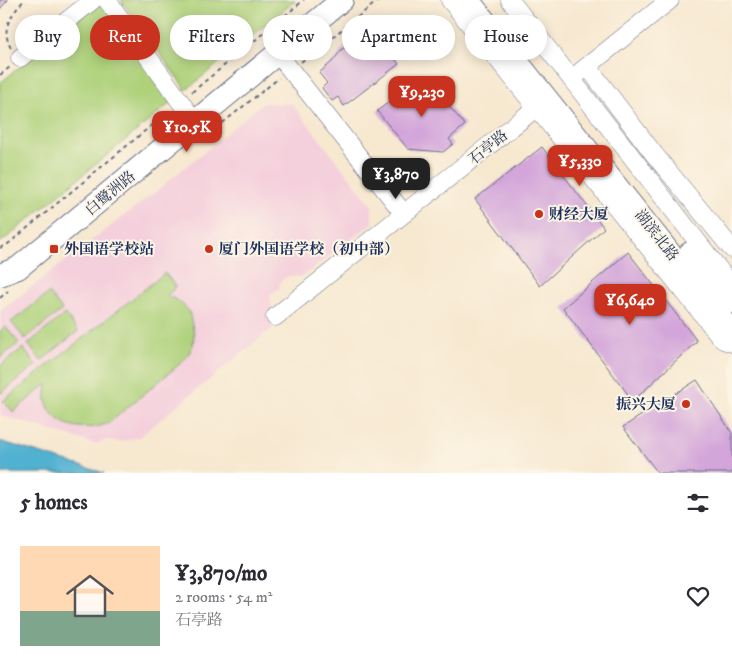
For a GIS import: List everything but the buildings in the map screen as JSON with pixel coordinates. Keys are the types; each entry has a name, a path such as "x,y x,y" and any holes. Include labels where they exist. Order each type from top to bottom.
{"main road":[{"name":"白鹭洲路","path":"325,15 337,5 356,0"},
{"name":"湖滨北路","path":"468,0 732,331"},
{"name":"湖滨北路","path":"487,0 683,245 732,302"},
{"name":"白鹭洲路","path":"0,275 18,268 271,60"}],"street":[{"path":"74,15 93,0"},
{"path":"107,0 195,122"},
{"path":"450,0 723,340 732,343"},
{"path":"510,0 732,286"},
{"path":"572,80 670,0"},
{"path":"283,60 404,214"},
{"path":"588,67 654,154 726,228 732,249"},
{"name":"石亭路","path":"275,317 537,108"},
{"path":"702,248 726,228"}],"path":[{"path":"15,52 4,39 3,32 12,14 24,0"},
{"path":"0,248 8,244 304,0"}],"shaded area":[{"name":"厦门外国语学校（初中部）","path":"263,103 292,104 372,206 372,223 302,277 288,276 280,281 279,288 270,296 273,313 268,317 275,326 139,437 119,442 108,440 95,444 0,415 0,311 159,189"}],"green space":[{"path":"121,0 296,0 278,15 263,15 263,27 253,35 253,15 170,15 170,60 223,60 186,90 160,54 160,15 132,15"},
{"path":"101,1 111,15 90,15 90,60 143,60 173,101 0,243 0,83 28,60 80,60 80,18"},
{"path":"165,273 176,287 167,295 181,303 189,311 194,334 193,345 187,357 109,423 91,427 72,426 55,417 46,400 47,384 13,412 3,401"},
{"path":"49,293 62,310 25,339 11,322"},
{"path":"65,314 78,331 41,361 28,344"},
{"path":"5,326 19,343 0,358 0,331"},
{"path":"23,348 36,365 0,394 0,366"}],"water":[{"path":"0,441 104,473 0,473"}],"place":[{"name":"财经大厦","path":"539,214"},
{"name":"外国语学校站","path":"54,249"},
{"name":"厦门外国语学校（初中部）","path":"209,249"},
{"name":"振兴大厦","path":"686,404"}]}
